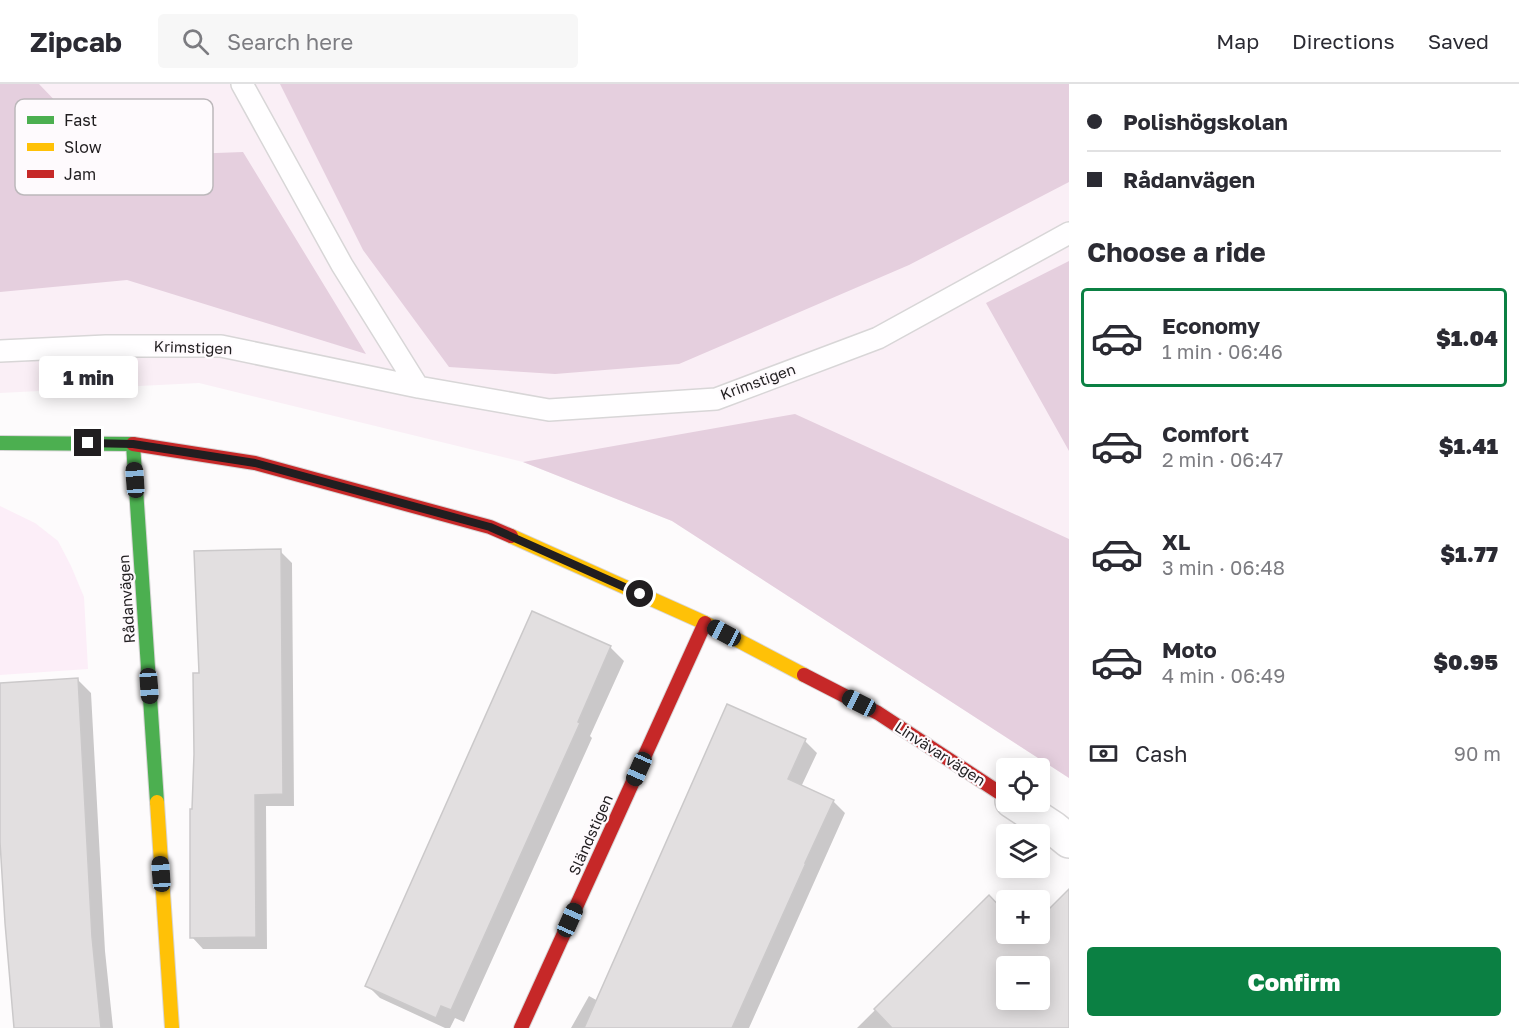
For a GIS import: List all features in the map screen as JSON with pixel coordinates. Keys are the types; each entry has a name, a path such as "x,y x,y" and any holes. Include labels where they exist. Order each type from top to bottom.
{"street":[{"path":"0,443 133,444"},
{"name":"Linvävarvägen","path":"133,444 255,463 490,527 705,623 878,713 996,790"},
{"name":"Rådanvägen","path":"133,444 172,1028"},
{"name":"Sländstigen","path":"521,1028 705,623"},
{"path":"1029,812 1069,841"}],"lane":[{"path":"242,84 342,265 418,387"},
{"name":"Krimstigen","path":"0,351 106,346 221,346 418,387 549,410 716,399 878,338 1069,232"}],"shaded area":[{"path":"0,84 1069,84 1069,778 1050,766 1050,758 1038,758 672,521 523,462 199,383 0,393"},
{"path":"0,84 39,84 53,99 15,99 15,195 213,195 213,153 243,152 366,354 127,280 0,292"},
{"path":"280,84 1069,84 1069,182 909,265 679,364 555,374 449,367 363,250"},
{"path":"1069,261 1069,451 986,303"},
{"path":"795,414 1069,539 1069,778 1050,766 1050,758 1038,758 672,521 523,462"},
{"path":"0,506 35,523 58,541 84,597 88,669 0,675"}],"building":[{"path":"281,549 283,794 255,795 256,937 190,938 190,809 192,809 194,754 193,673 199,673 194,551"},
{"path":"532,611 611,646 578,722 580,723 451,1010 441,1006 436,1018 365,986"},
{"path":"78,678 92,937 101,1028 14,1028 0,842 0,683"},
{"path":"727,704 806,739 788,779 834,800 732,1028 584,1028"},
{"path":"1069,889 1069,1028 892,1028 874,1009 989,895 996,902 996,944 1050,944 1050,908"}],"traffic: fast":[{"path":"0,443 133,444 157,802"}],"traffic: slow":[{"path":"511,536 705,623 804,675"},
{"path":"157,802 172,1028"}],"traffic: jam":[{"path":"133,444 255,463 490,527 511,536"},
{"path":"521,1028 705,623"},
{"path":"804,675 878,713 996,790"}],"route":[{"path":"88,443 133,444 255,463 490,527 640,594"}]}
